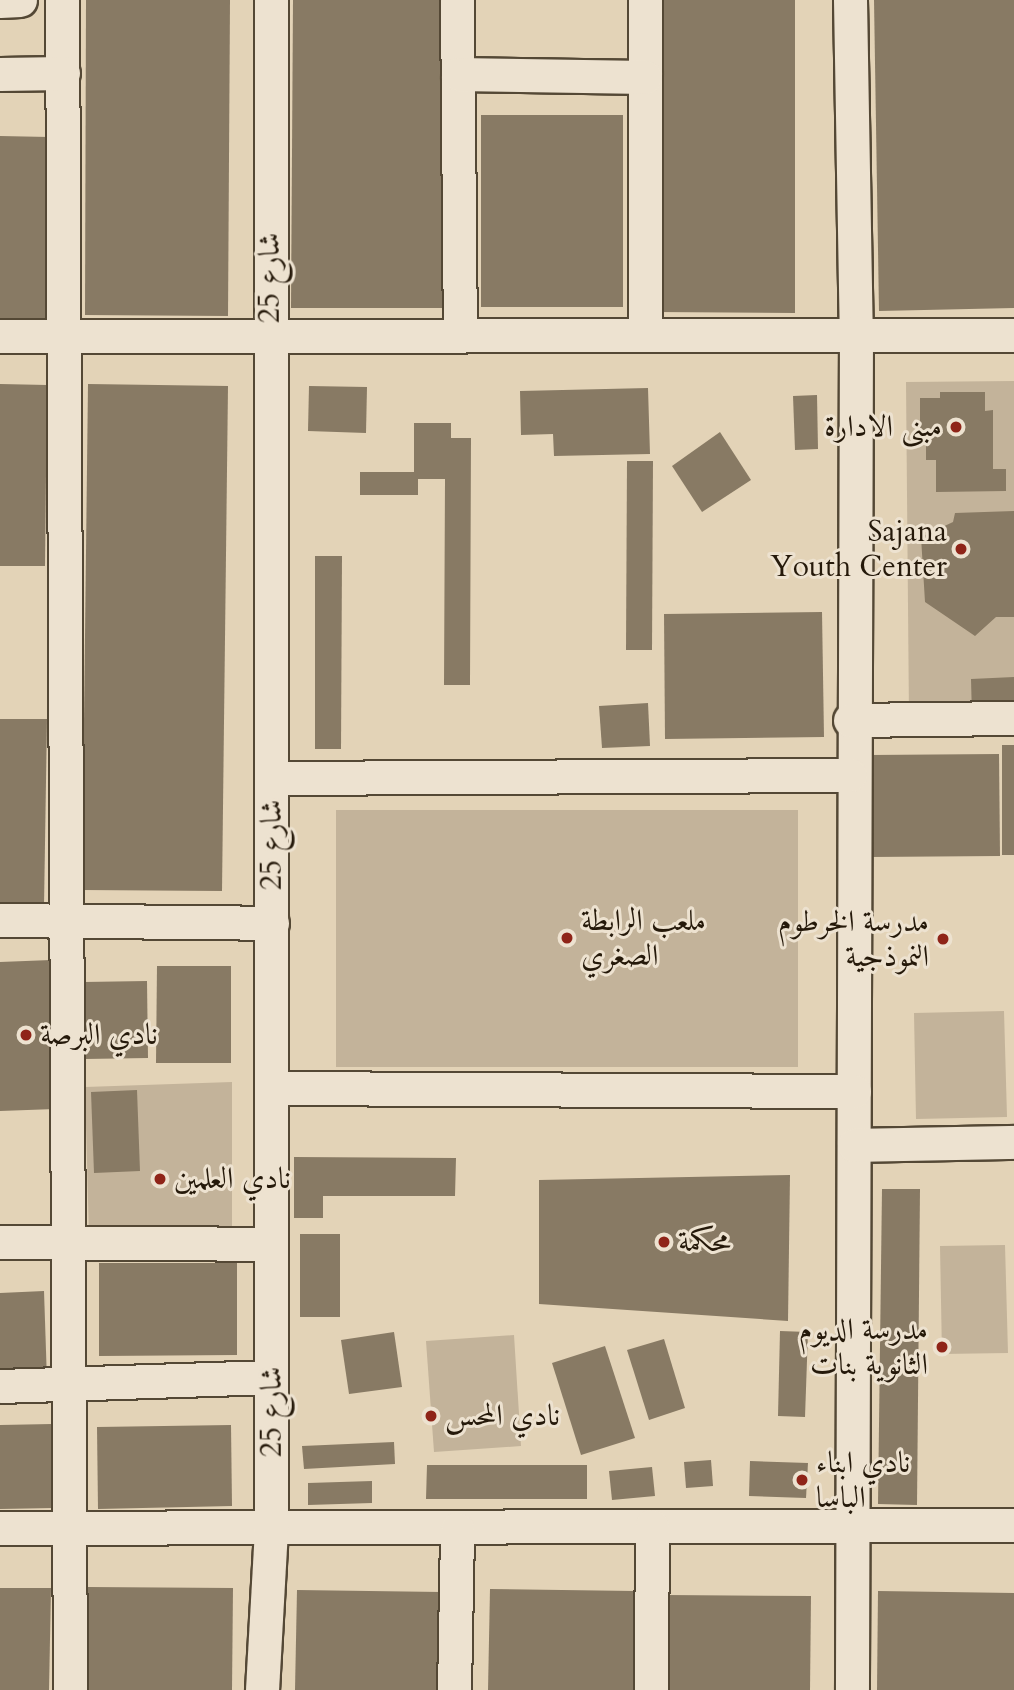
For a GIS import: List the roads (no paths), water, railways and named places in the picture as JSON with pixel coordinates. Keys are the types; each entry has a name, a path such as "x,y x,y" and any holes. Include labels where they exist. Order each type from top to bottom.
{"street":[{"path":"0,1 20,0"},
{"path":"62,0 66,335 64,920 71,1528 70,1690"},
{"name":"شارع 25","path":"262,1690 271,1529 271,0"},
{"path":"460,332 457,0 474,0"},
{"path":"645,0 645,332"},
{"path":"850,0 856,332 850,720 854,1091 852,1690"},
{"path":"0,74 63,73"},
{"path":"458,74 645,76"},
{"path":"0,336 270,336 460,332 856,332 1014,335"},
{"path":"850,720 1014,718"},
{"path":"271,778 850,775"},
{"path":"0,920 272,923"},
{"path":"272,1088 854,1091"},
{"path":"854,1144 1014,1142"},
{"path":"0,1242 271,1244"},
{"path":"0,1386 271,1377"},
{"path":"0,1528 457,1529 1014,1525"},
{"path":"651,1690 652,1526"},
{"path":"454,1690 457,1529"}],"place":[{"name":"مبنى الادارة","path":"956,427"},
{"name":"Sajana Youth Center","path":"961,549"},
{"name":"ملعب الرابطة الصغري","path":"567,938"},
{"name":"مدرسة الخرطوم النموذجية","path":"943,939"},
{"name":"نادي البرصة","path":"26,1035"},
{"name":"نادي العلمين","path":"160,1179"},
{"name":"محكمة","path":"664,1242"},
{"name":"مدرسة الديوم الثانوية بنات","path":"942,1347"},
{"name":"نادي المحس","path":"431,1416"},
{"name":"نادي ابناء الباسا","path":"802,1480"}]}
